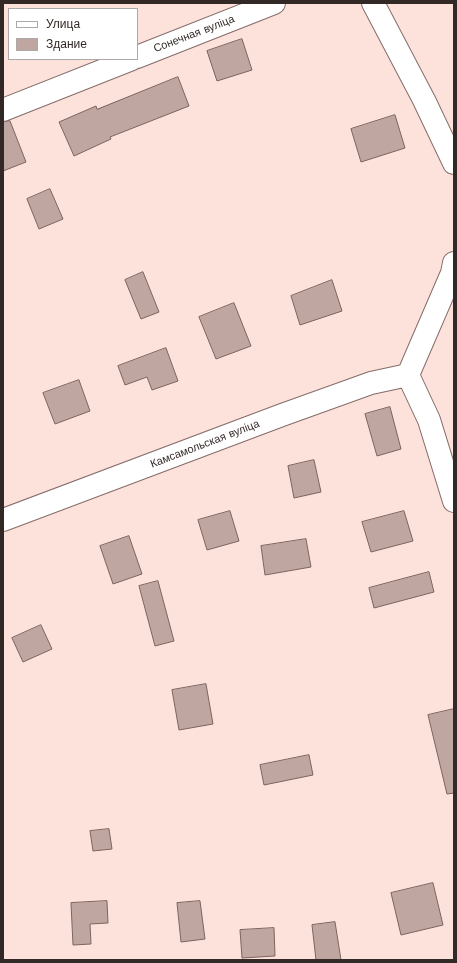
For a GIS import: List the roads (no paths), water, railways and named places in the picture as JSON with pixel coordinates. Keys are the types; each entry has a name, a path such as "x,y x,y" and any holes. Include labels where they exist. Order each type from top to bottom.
{"street":[{"name":"Сонечная вуліца","path":"138,57 274,3"},
{"path":"373,3 424,100 454,163"},
{"path":"3,110 129,60"},
{"path":"453,270 408,375 429,420 454,500"},
{"name":"Камсамольская вуліца","path":"3,520 319,401 372,383 408,375"}]}
